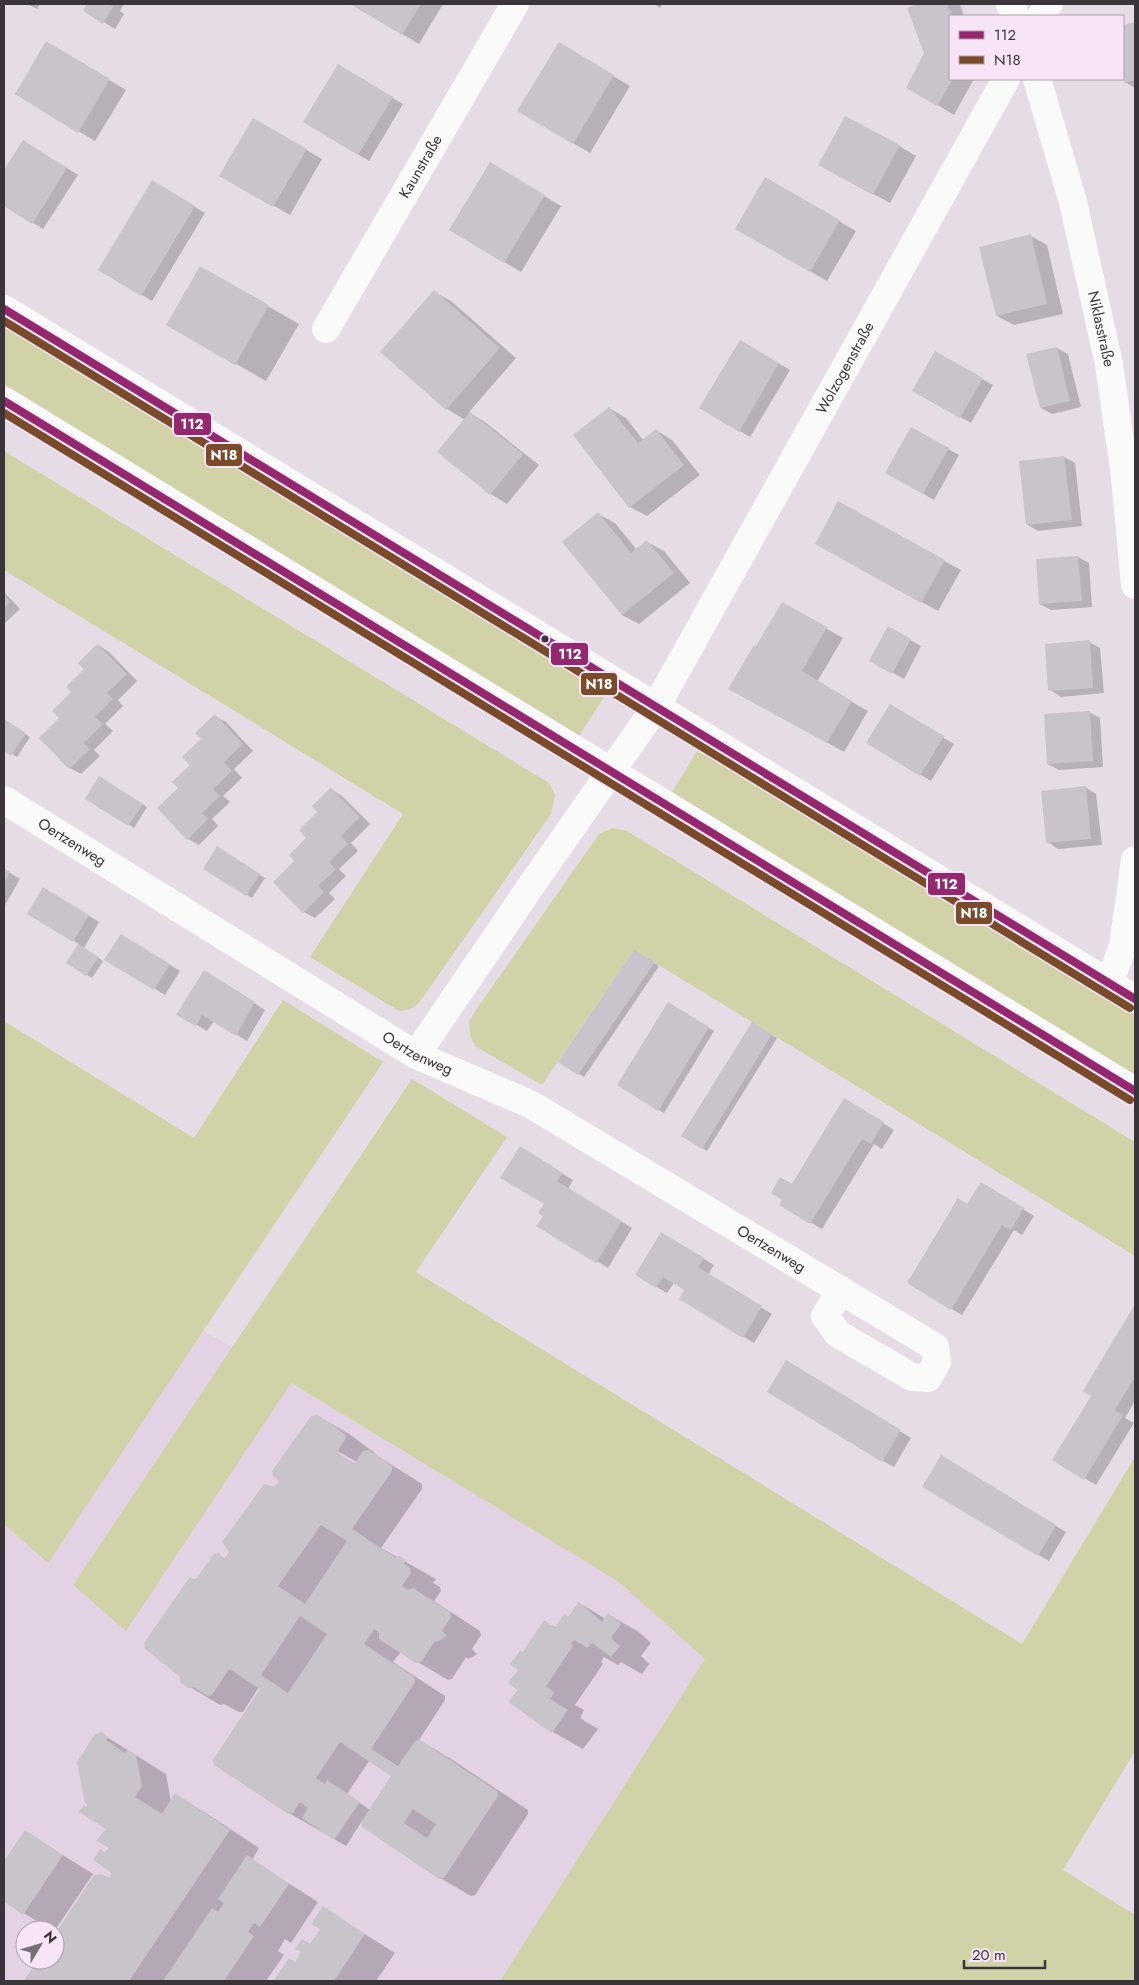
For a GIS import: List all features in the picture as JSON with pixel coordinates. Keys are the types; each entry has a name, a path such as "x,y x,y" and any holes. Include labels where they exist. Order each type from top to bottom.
{"street":[{"name":"Kaunstraße","path":"326,329 515,4"},
{"path":"1042,15 1049,4"},
{"name":"Wolzogenstraße","path":"416,1056 533,882 656,707 1005,80"},
{"name":"Niklasstraße","path":"1037,80 1074,202 1109,364 1125,477 1135,585"},
{"path":"4,309 1135,1000"},
{"path":"4,401 1135,1091"},
{"name":"Oertzenweg","path":"4,800 416,1056 530,1104 841,1290"},
{"path":"1109,984 1123,946 1135,860"}],"shaded area":[{"path":"4,1021 203,1330 619,1582 706,1659 500,1981 4,1981"}],"green space":[{"path":"4,326 606,694 579,736 4,384"},
{"path":"4,451 549,783 555,795 551,814 419,1003 409,1010 399,1011 310,957 403,814 4,570"},
{"path":"699,748 1135,1015 1135,1075 672,792"},
{"path":"612,828 627,831 1135,1142 1135,1256 634,950 542,1085 475,1046 470,1034 469,1022 476,1010 599,834"},
{"path":"283,1000 383,1062 48,1563 4,1524 4,1021 194,1138"},
{"path":"412,1079 507,1137 416,1272 1022,1644 1135,1457 1135,1751 1063,1870 1135,1915 1135,1981 500,1981 705,1659 619,1582 291,1383 126,1631 73,1585"}],"building":[{"path":"87,4 109,4 113,7 103,24 83,11"},
{"path":"350,4 421,4 402,35"},
{"path":"916,4 947,4 952,15 949,15 949,80 952,80 937,106 906,88 924,53 907,8"},
{"path":"1135,22 1135,80 1124,83 1124,80 1124,25"},
{"path":"46,41 110,79 78,133 15,94"},
{"path":"559,42 614,75 573,144 517,111"},
{"path":"338,64 393,97 358,155 303,122"},
{"path":"845,116 900,145 873,195 818,165"},
{"path":"253,118 307,149 273,207 219,176"},
{"path":"23,140 67,168 32,224 4,206 4,170"},
{"path":"490,162 545,195 504,263 449,230"},
{"path":"765,177 840,220 810,272 735,229"},
{"path":"152,180 195,206 141,296 98,270"},
{"path":"1031,234 1047,304 996,316 979,247"},
{"path":"200,266 269,305 235,365 166,325"},
{"path":"434,290 500,348 446,410 380,352"},
{"path":"740,340 779,363 739,432 699,408"},
{"path":"1057,347 1070,401 1040,408 1026,354"},
{"path":"935,351 983,378 960,418 912,391"},
{"path":"609,407 638,443 656,429 684,465 629,508 573,435"},
{"path":"470,412 523,454 490,495 437,452"},
{"path":"911,427 949,448 923,494 885,473"},
{"path":"1064,456 1072,520 1026,525 1019,461"},
{"path":"838,501 945,560 921,603 815,544"},
{"path":"598,512 631,553 647,540 674,573 622,615 562,542"},
{"path":"1078,556 1082,601 1039,604 1036,559"},
{"path":"4,596 10,602 4,608"},
{"path":"782,602 827,627 802,671 852,701 827,743 728,689"},
{"path":"888,626 911,639 892,674 869,661"},
{"path":"1090,640 1093,688 1048,691 1045,644"},
{"path":"97,644 127,674 107,693 113,699 95,717 103,724 84,743 90,749 69,769 39,738 59,718 52,711 71,692 66,687 84,669 78,663"},
{"path":"890,704 944,736 920,776 866,743"},
{"path":"1090,711 1093,761 1047,764 1044,714"},
{"path":"215,714 243,744 224,762 232,771 213,789 220,796 202,813 208,819 187,840 157,808 178,788 172,782 190,765 182,757 201,739 195,733"},
{"path":"4,719 26,733 11,756 4,751"},
{"path":"99,776 143,804 128,826 85,799"},
{"path":"1086,786 1091,839 1046,843 1041,791"},
{"path":"331,788 360,817 341,836 348,844 329,862 336,869 318,886 324,892 303,913 273,882 294,861 289,855 306,838 299,830 317,812 312,806"},
{"path":"217,846 260,874 246,896 203,869"},
{"path":"4,868 10,872 4,883"},
{"path":"43,887 89,915 73,942 27,914"},
{"path":"121,934 170,964 154,990 104,960"},
{"path":"78,944 99,957 86,976 66,963"},
{"path":"634,950 655,962 578,1075 558,1062"},
{"path":"204,970 255,1002 236,1036 202,1015 196,1026 176,1015"},
{"path":"668,1002 709,1027 658,1111 617,1085"},
{"path":"752,1022 772,1034 702,1149 681,1136"},
{"path":"844,1098 884,1122 871,1144 862,1139 810,1224 779,1205 782,1200 771,1193 780,1177 792,1184"},
{"path":"520,1146 563,1173 557,1181 622,1221 596,1263 536,1226 543,1216 538,1213 544,1204 500,1178"},
{"path":"981,1182 1024,1208 1011,1230 1002,1225 951,1310 907,1283 958,1198 967,1204"},
{"path":"661,1232 704,1258 698,1267 762,1306 743,1338 679,1299 684,1290 663,1277 656,1288 635,1275"},
{"path":"1135,1304 1135,1377 1115,1410 1123,1415 1084,1480 1052,1460 1091,1396 1083,1391"},
{"path":"786,1360 901,1430 882,1462 767,1392"},
{"path":"318,1415 345,1434 346,1438 337,1452 354,1464 363,1451 369,1450 392,1466 392,1471 352,1529 396,1558 398,1555 406,1560 404,1564 410,1568 411,1573 402,1586 407,1590 413,1588 450,1612 451,1617 442,1631 447,1636 437,1642 435,1641 421,1662 416,1663 379,1639 379,1633 374,1629 364,1644 414,1677 415,1682 371,1749 398,1766 415,1741 420,1740 497,1791 498,1796 444,1878 439,1879 362,1827 361,1822 391,1776 340,1742 316,1778 325,1784 327,1780 360,1802 334,1840 302,1818 308,1808 300,1802 293,1813 288,1814 214,1765 213,1760 260,1689 229,1669 212,1695 207,1696 194,1687 189,1688 181,1683 179,1676 145,1649 144,1643 189,1578 196,1579 214,1554 219,1553 224,1559 229,1552 222,1542 264,1484 274,1487 279,1481 273,1476 272,1471 311,1416","holes":["321,1525 347,1541 305,1604 278,1586","300,1616 327,1634 288,1693 261,1675","413,1809 436,1824 427,1838 404,1823"]},
{"path":"941,1455 1056,1525 1038,1556 922,1487"},
{"path":"579,1602 602,1622 608,1613 621,1624 611,1638 620,1646 611,1657 592,1643 587,1648 574,1640 571,1644 573,1646 546,1686 554,1692 550,1699 568,1710 552,1733 508,1702 518,1690 508,1683 518,1670 510,1664 520,1651 523,1652 544,1620 555,1628 564,1614 568,1617"},
{"path":"102,1732 108,1737 106,1740 125,1753 127,1749 136,1755 142,1786 135,1797 162,1814 175,1793 230,1830 129,1981 24,1981 31,1970 65,1970 64,1920 94,1875 102,1874 109,1878 112,1873 93,1860 100,1849 105,1852 109,1847 96,1841 106,1829 79,1812 84,1805 87,1807 88,1805 85,1803 77,1762 95,1734"},
{"path":"25,1830 63,1855 23,1915 4,1902 4,1861"},
{"path":"247,1855 289,1884 260,1927 254,1923 248,1932 254,1936 224,1981 163,1981 212,1908 218,1912 224,1903 218,1899"},
{"path":"323,1906 365,1934 334,1981 273,1981 289,1958 295,1962 301,1952 295,1949 302,1939 310,1944 320,1929 311,1924"}],"transit line":[{"name":"112","path":"4,309 1135,999"},
{"name":"N18","path":"4,321 1130,1008"},
{"name":"112","path":"4,401 1135,1091"},
{"name":"N18","path":"4,413 1130,1100"}]}
